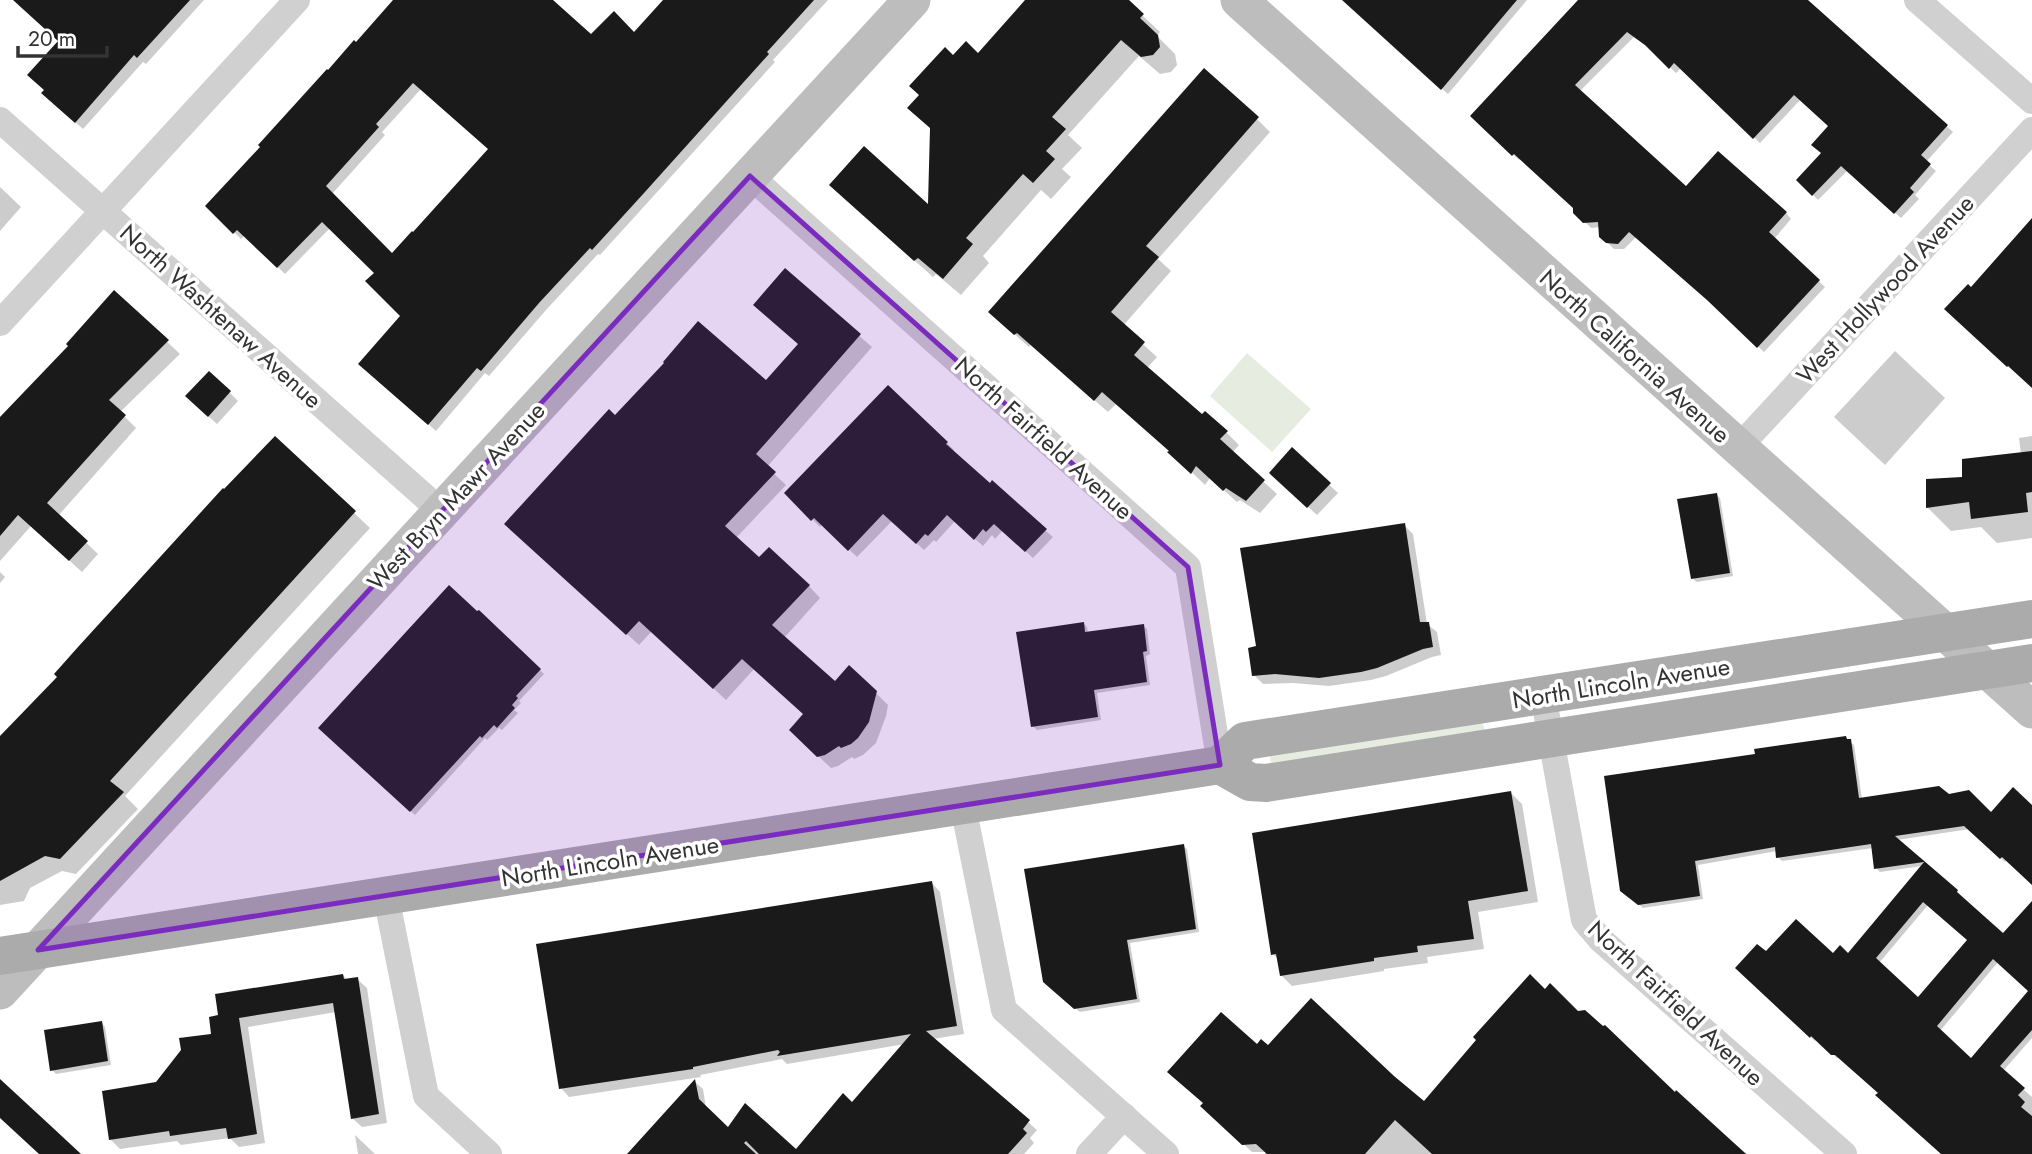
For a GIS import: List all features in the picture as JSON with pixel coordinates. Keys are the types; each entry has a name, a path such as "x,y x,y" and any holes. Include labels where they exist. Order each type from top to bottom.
{"main road":[{"name":"North Lincoln Avenue","path":"0,956 1220,765 1245,741 2032,619"},
{"name":"North Lincoln Avenue","path":"1220,765 1250,782 1266,783 2032,663"}],"street":[{"path":"0,323 297,0"},
{"name":"West Bryn Mawr Avenue","path":"0,991 912,0"},
{"name":"North California Avenue","path":"1239,0 2032,710"},
{"path":"1917,0 2032,101"},
{"name":"North Washtenaw Avenue","path":"0,120 441,512"},
{"name":"West Hollywood Avenue","path":"1738,448 2032,130"},
{"name":"North Fairfield Avenue","path":"750,176 1188,567 1220,765"},
{"name":"North Fairfield Avenue","path":"1544,695 1584,920 1601,940 1844,1154"},
{"path":"963,806 1004,1010 1166,1154"},
{"path":"386,896 426,1096 489,1154"},
{"path":"1089,1154 1124,1116"}],"highlighted area":[{"path":"750,176 1188,567 1220,765 38,950"}],"shaded area":[{"path":"1247,353 1311,409 1272,452 1210,396"},
{"path":"1483,722 1485,734 1271,767 1270,755"}],"building":[{"path":"13,0 190,0 137,58 134,55 75,123 41,93 44,90 27,75 58,41"},
{"path":"393,0 553,0 591,34 614,11 634,32 663,0 814,0 644,193 539,303 481,371 477,368 428,425 358,364 400,316 365,281 374,273 322,222 277,268 237,230 233,234 205,206 327,69 354,40 356,42","holes":["413,83 488,149 392,253 326,186 379,127 376,124"]},
{"path":"1025,0 1129,0 1144,14 1140,18 1158,35 1160,47 1153,55 1141,57 1121,40 1052,117 1066,129 1046,151 1055,159 1033,183 1023,174 966,238 973,244 943,279 918,258 914,261 829,185 864,146 928,204 930,128 907,108 919,95 909,86 945,47 953,55 966,41 978,53"},
{"path":"1342,0 1517,0 1441,90"},
{"path":"1578,0 1808,0 1948,125 1921,155 1931,164 1910,188 1914,192 1894,214 1841,166 1812,196 1796,180 1821,153 1811,145 1828,126 1794,95 1753,139 1674,63 1669,69 1645,45 1627,32 1575,85 1686,186 1718,151 1787,212 1769,232 1820,280 1757,348 1629,232 1618,244 1606,243 1599,237 1598,222 1583,223 1573,213 1573,208 1470,116"},
{"path":"1204,68 1259,117 1146,246 1159,257 1111,312 1145,342 1134,355 1202,414 1205,411 1228,431 1220,439 1265,480 1246,501 1226,488 1223,491 1196,466 1191,474 1102,392 1094,401 1017,333 1014,335 988,312"},
{"path":"2032,218 2032,388 1944,309 1968,284 1971,287"},
{"path":"785,268 861,334 756,454 776,472 725,526 759,557 769,547 810,585 772,625 835,681 849,665 877,691 869,722 858,738 851,744 841,748 839,746 817,757 789,730 803,714 742,659 713,689 639,621 626,635 504,524 609,409 615,415 664,363 698,321 766,380 798,344 753,305"},
{"path":"114,290 169,340 109,400 126,415 47,503 88,541 69,561 18,515 0,536 0,417 68,346 66,344"},
{"path":"209,371 231,391 208,417 185,396"},
{"path":"888,385 948,442 946,444 1047,529 1025,552 994,524 986,532 983,529 974,540 947,515 928,536 925,534 916,544 883,514 848,551 814,518 811,521 784,493"},
{"path":"275,436 356,511 110,781 124,792 60,859 45,856 0,881 0,736 57,677 54,674 223,488"},
{"path":"1292,447 1331,483 1307,508 1269,473"},
{"path":"2032,451 2032,492 2026,493 2028,512 1971,519 1969,502 1926,508 1926,479 1962,477 1962,459"},
{"path":"1717,493 1730,573 1691,579 1677,499"},
{"path":"1405,523 1420,622 1429,622 1433,647 1361,672 1319,678 1275,674 1252,676 1248,648 1256,646 1240,548"},
{"path":"449,585 541,669 516,696 518,698 512,705 515,708 497,728 494,725 482,738 480,736 410,812 318,728"},
{"path":"1084,622 1085,632 1144,624 1147,651 1143,652 1147,682 1094,690 1098,717 1031,727 1016,632"},
{"path":"1846,736 1851,739 1859,798 1939,786 1949,794 1969,790 1991,812 2013,787 2032,805 2032,885 1964,826 1895,836 1958,890 1957,892 2003,933 2032,901 2032,1030 2000,1066 2025,1088 2018,1095 2025,1102 2021,1107 2032,1116 2032,1154 1941,1154 1875,1095 1878,1093 1835,1055 1831,1055 1811,1036 1810,1038 1735,968 1757,944 1766,951 1796,919 1833,953 1840,945 1848,953 1924,862 1874,869 1871,844 1776,858 1775,847 1695,861 1700,896 1638,905 1620,891 1604,776 1755,754 1754,749","holes":["1923,902 1967,940 1918,997 1876,958","1993,959 2028,991 1971,1058 1937,1026"]},
{"path":"1511,791 1528,891 1468,901 1474,939 1417,946 1418,952 1280,976 1276,954 1271,955 1252,833"},
{"path":"1184,844 1196,929 1127,940 1137,999 1074,1009 1043,982 1024,869"},
{"path":"932,881 957,1026 926,1031 1030,1120 1023,1129 1027,1133 1008,1154 759,1154 746,1141 744,1143 756,1154 627,1154 695,1079 699,1099 728,1127 745,1103 796,1149 843,1093 852,1102 911,1034 777,1056 780,1052 778,1050 693,1069 559,1089 536,944"},
{"path":"343,974 344,979 358,977 379,1114 351,1119 333,1003 239,1018 257,1134 228,1139 226,1128 170,1136 169,1131 109,1140 102,1091 156,1082 181,1050 179,1038 211,1034 209,1017 218,1015 215,994"},
{"path":"1530,974 1545,989 1550,983 1578,1011 1585,1010 1605,1025 1675,1092 1676,1090 1746,1154 1432,1154 1395,1120 1365,1154 1267,1154 1256,1144 1242,1145 1200,1106 1203,1103 1167,1072 1221,1012 1257,1044 1261,1039 1268,1045 1311,998 1424,1101 1476,1040 1473,1037"},
{"path":"102,1021 108,1061 50,1071 44,1030"},
{"path":"0,1079 81,1154 39,1154 0,1118"}]}
